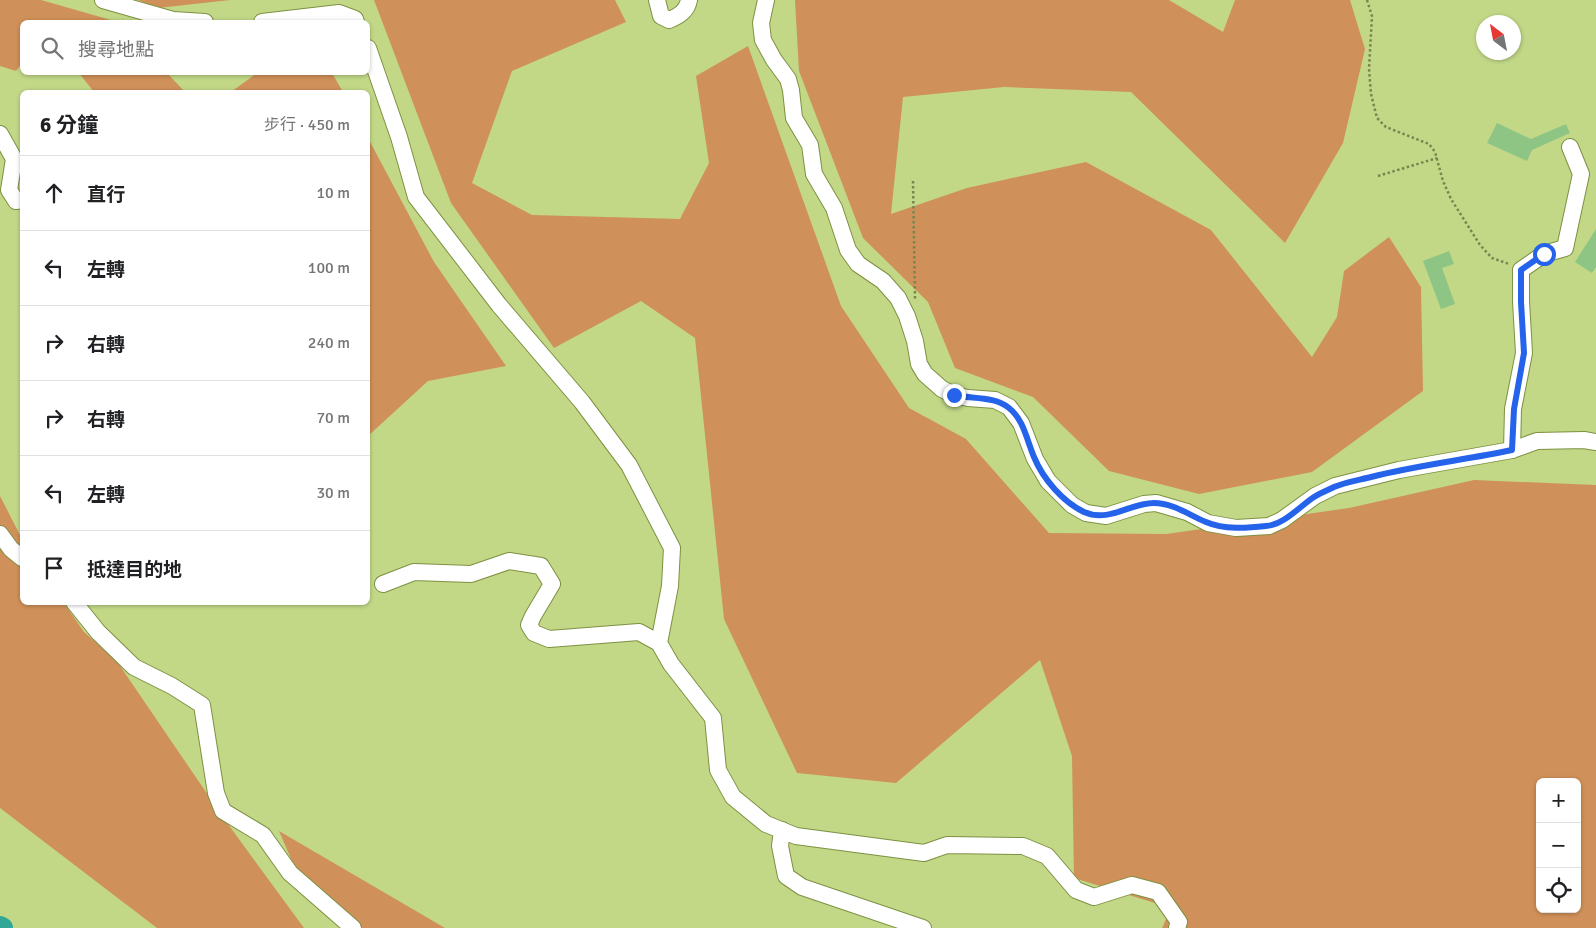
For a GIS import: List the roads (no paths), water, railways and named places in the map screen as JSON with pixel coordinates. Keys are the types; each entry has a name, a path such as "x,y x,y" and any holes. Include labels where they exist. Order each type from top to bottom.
{"street":[{"path":"103,0 173,20"},
{"path":"656,0 661,16 670,20 679,16 688,6 689,0"},
{"path":"766,0 761,23 763,40 774,60 788,79 792,90 794,118 810,145 814,174 834,208 848,250 858,264 883,281 898,298 907,316 915,340 919,364 925,374 942,389 954,395 995,400 1009,408 1021,423 1035,459 1048,481 1072,505 1086,513 1106,516 1144,504 1156,503 1187,512 1208,523 1236,528 1269,526 1282,520 1315,496 1335,486 1399,470 1512,450 1536,441 1584,440 1596,442"},
{"path":"279,20 339,13 355,20"},
{"path":"370,54 400,137 416,197 499,306 582,402 630,465 672,548 670,586 659,642"},
{"path":"0,134 14,159 8,190 16,201 20,200"},
{"path":"1512,450 1514,409 1524,353 1521,270 1544,254 1565,248 1581,174 1570,147"},
{"path":"0,534 11,549 20,556"},
{"path":"383,584 414,572 471,574 509,561 541,566 552,584 529,625 534,634 549,639 640,632 659,642 670,664 713,718 718,770 733,797 766,824 796,836 924,853 947,845 1024,846 1047,856 1076,890 1094,898 1132,885 1158,892 1180,922 1178,928"},
{"path":"76,605 98,632 134,667 172,686 202,706 216,793 223,812 264,835 290,873 353,928"},
{"path":"782,830 780,846 786,876 802,887 923,928"}]}
